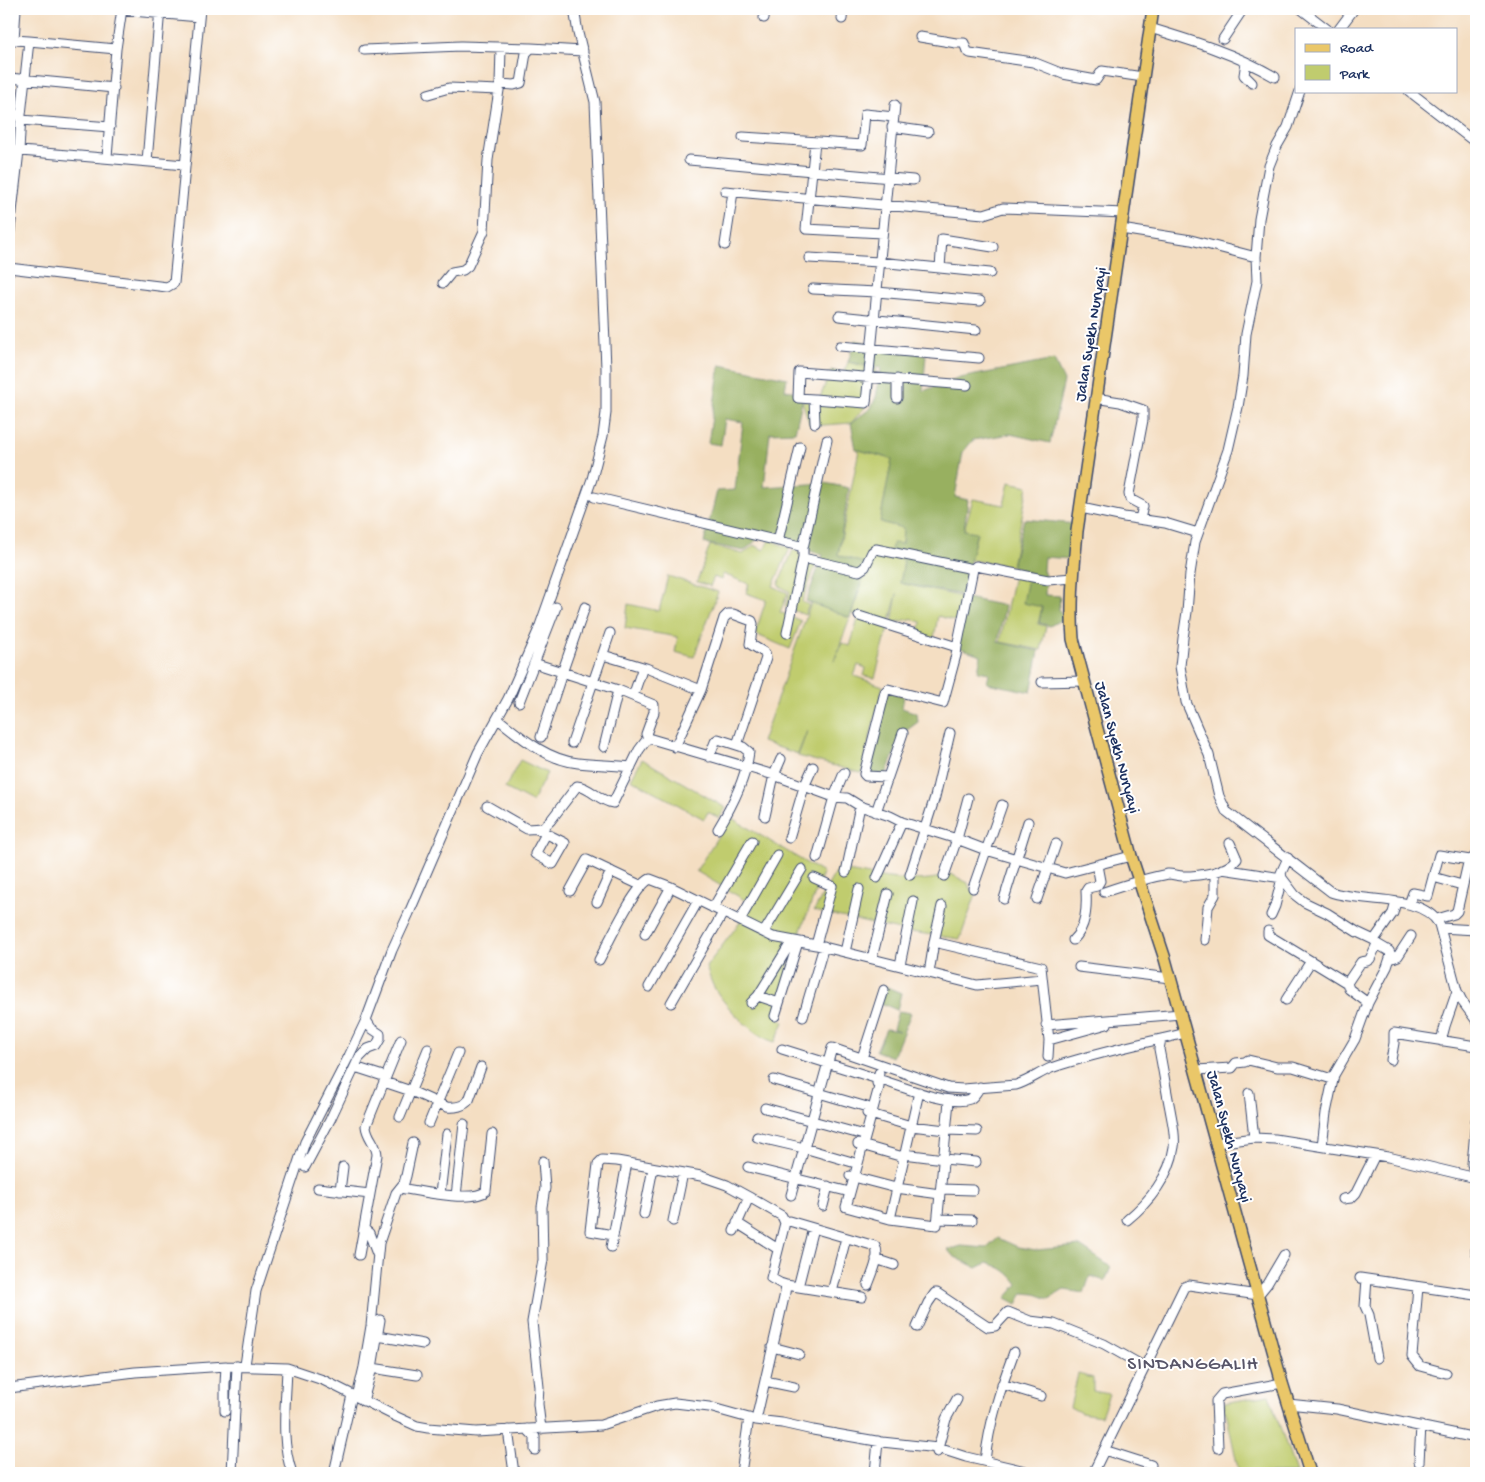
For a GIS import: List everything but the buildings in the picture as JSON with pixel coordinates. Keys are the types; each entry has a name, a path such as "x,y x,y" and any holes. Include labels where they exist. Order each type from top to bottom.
{"main road":[{"name":"Jalan Syekh Nuryayi","path":"1153,9 1095,398 1073,578 1071,615 1074,639 1084,681 1131,856 1186,1033 1282,1383 1310,1473"}],"street":[{"path":"16,9 11,40 116,50"},
{"path":"232,1473 241,1366 256,1291 305,1142 366,1020 400,929 409,913 478,753 508,699 551,596 592,479 603,436 606,413 606,368 595,102 574,9"},
{"path":"842,19 843,9"},
{"path":"1223,40 1243,9"},
{"path":"1301,9 1326,28"},
{"path":"1340,28 1354,9"},
{"path":"9,268 170,286 174,283 199,13 121,10 108,158"},
{"path":"147,161 159,11"},
{"path":"1150,28 1196,42 1246,62 1274,77"},
{"path":"920,37 964,43 967,51 970,53 1033,62 1062,74 1096,80 1102,71 1143,77"},
{"path":"9,234 13,163 19,151 29,41"},
{"path":"364,50 461,46 583,51"},
{"path":"443,283 452,272 463,270 468,266 484,231 488,160 500,87 501,48"},
{"path":"428,94 450,88 500,87 521,83 526,53 531,48"},
{"path":"1246,62 1244,75 1252,83"},
{"path":"9,78 114,88"},
{"path":"1300,92 1288,127 1277,146 1269,166 1259,219 1256,281 1246,334 1243,376 1238,407 1228,450 1196,532 1190,574 1188,612 1180,666 1186,702 1209,755 1219,796 1226,811 1330,892 1352,897 1409,904 1433,916 1438,924 1462,1001 1476,1020"},
{"path":"1410,92 1476,143"},
{"path":"895,105 884,205 872,348 869,377 866,404 798,398 799,372 869,377 897,379 967,385"},
{"path":"9,114 110,127"},
{"path":"743,137 755,134 815,142 862,145 865,114 894,117"},
{"path":"892,127 928,132"},
{"path":"815,142 806,229 882,233"},
{"path":"9,150 185,164"},
{"path":"689,160 913,180"},
{"path":"725,245 729,192 984,214 1003,208 1124,213"},
{"path":"1121,229 1191,240 1256,257"},
{"path":"940,268 942,239 993,246"},
{"path":"809,258 879,262 990,273"},
{"path":"813,289 876,292 980,301"},
{"path":"839,316 976,330"},
{"path":"840,346 979,358"},
{"path":"897,379 897,398"},
{"path":"1095,398 1120,402 1143,410 1143,420 1129,494 1130,499 1143,506 1140,519"},
{"path":"814,399 815,423"},
{"path":"787,633 828,440"},
{"path":"778,541 800,447"},
{"path":"594,497 778,541 803,553 859,571 865,568 872,552 876,549 973,570"},
{"path":"1081,508 1165,523 1196,532"},
{"path":"887,776 866,776 864,774 885,692 888,689 943,703 956,655 973,570 976,566 1048,580 1073,578"},
{"path":"519,702 556,607"},
{"path":"541,737 584,607"},
{"path":"675,747 701,690 726,614 733,614 752,621 750,644 765,653 766,658 737,745"},
{"path":"859,616 957,647"},
{"path":"572,743 610,633"},
{"path":"602,655 643,667 701,690"},
{"path":"534,663 618,690 654,705 654,712 646,734 648,738"},
{"path":"633,696 643,667"},
{"path":"1042,682 1084,681"},
{"path":"604,747 618,690"},
{"path":"498,719 530,744 557,758 576,763 631,767"},
{"path":"876,812 902,733"},
{"path":"910,875 925,830 950,733"},
{"path":"648,738 774,775 834,797 847,798 860,806 902,822 1047,868 1069,873 1131,856"},
{"path":"487,806 527,830 537,830 543,828 551,820 577,786 582,786 602,800 613,803 639,750 648,738"},
{"path":"709,757 716,740 737,745 748,750 749,754 739,790 718,829"},
{"path":"765,816 774,775 781,759"},
{"path":"789,838 804,787 813,767"},
{"path":"817,858 834,797 844,773"},
{"path":"944,876 957,839 968,798"},
{"path":"973,888 1002,805"},
{"path":"846,872 860,806"},
{"path":"877,878 902,822"},
{"path":"1004,899 1028,822"},
{"path":"537,830 546,834"},
{"path":"713,908 752,841"},
{"path":"1104,892 1170,874 1184,876 1218,870 1237,859 1230,843"},
{"path":"1037,899 1056,844"},
{"path":"1409,904 1413,893 1428,896 1440,854 1473,858"},
{"path":"740,920 777,855"},
{"path":"1438,924 1455,914 1468,863 1473,858"},
{"path":"570,891 587,860 642,886"},
{"path":"1271,915 1282,878 1281,874 1287,860"},
{"path":"1073,940 1081,931 1086,910 1086,893 1088,888 1097,886 1100,881 1097,865"},
{"path":"764,932 802,868"},
{"path":"1218,870 1282,878 1295,895 1304,902 1389,951 1390,959 1368,1003 1355,1039 1332,1080 1322,1146"},
{"path":"1206,940 1208,908 1215,896 1218,870"},
{"path":"597,902 611,871"},
{"path":"1433,877 1462,885"},
{"path":"803,1017 832,886 814,878"},
{"path":"599,960 622,915 642,886 650,879 671,887 773,937 820,946 977,984 1042,979"},
{"path":"645,934 671,887"},
{"path":"845,952 859,889"},
{"path":"872,958 888,894"},
{"path":"649,987 698,901"},
{"path":"900,965 913,901"},
{"path":"1347,983 1361,962 1370,959 1376,942 1396,902"},
{"path":"929,973 942,906"},
{"path":"671,1003 723,913"},
{"path":"1438,924 1476,930"},
{"path":"1268,931 1267,934 1269,936 1347,983 1349,989 1368,1003"},
{"path":"1390,959 1398,956 1411,936"},
{"path":"779,1003 754,999 795,942"},
{"path":"775,1016 795,942"},
{"path":"934,942 1041,968 1049,1040 1048,1056"},
{"path":"1286,1000 1311,961"},
{"path":"1079,967 1170,978"},
{"path":"862,1058 884,990"},
{"path":"1441,1041 1451,1006 1458,991"},
{"path":"1046,1025 1180,1014"},
{"path":"1049,1040 1129,1018"},
{"path":"305,1167 359,1058 368,1049 376,1046 380,1039 380,1034 371,1028 366,1020"},
{"path":"791,1195 832,1048 948,1088 980,1087 1016,1085 1049,1069 1094,1055 1186,1033"},
{"path":"1391,1060 1394,1033 1476,1046"},
{"path":"1127,1220 1136,1213 1157,1189 1167,1172 1174,1145 1172,1120 1159,1048 1161,1039"},
{"path":"359,1255 377,1150 366,1133 366,1126 401,1040"},
{"path":"400,1118 428,1049"},
{"path":"782,1049 877,1081 949,1101 969,1099 975,1095 980,1087"},
{"path":"429,1123 458,1053"},
{"path":"1196,1070 1232,1068 1237,1063 1248,1060 1278,1067 1293,1067 1332,1080"},
{"path":"851,1176 852,1162 860,1145 860,1134 879,1087 877,1081 882,1065"},
{"path":"355,1067 438,1103 454,1108 466,1104 469,1100 481,1067"},
{"path":"774,1080 819,1092 911,1126 977,1131"},
{"path":"890,1219 903,1155 919,1092"},
{"path":"1249,1094 1254,1138"},
{"path":"868,1111 847,1191 846,1207 890,1219 937,1225 949,1101"},
{"path":"764,1108 860,1134"},
{"path":"1216,1142 1275,1138 1375,1155 1472,1177 1476,1120"},
{"path":"456,1196 464,1124"},
{"path":"440,1194 447,1134"},
{"path":"400,1188 456,1196 479,1196 486,1192 492,1134"},
{"path":"757,1137 852,1162"},
{"path":"334,1473 364,1367 371,1326 377,1255 389,1211 396,1193 406,1176 413,1143"},
{"path":"860,1145 903,1155 976,1162"},
{"path":"1343,1199 1351,1198 1356,1193 1375,1155"},
{"path":"613,1235 590,1232 598,1164 604,1160 709,1179 727,1185 782,1216 785,1223 771,1278 786,1285 862,1297"},
{"path":"541,1429 538,1404 539,1387 532,1322 543,1260 542,1207 545,1188 543,1161"},
{"path":"611,1247 627,1163"},
{"path":"340,1190 343,1167"},
{"path":"748,1167 847,1191"},
{"path":"644,1214 653,1168"},
{"path":"673,1221 682,1173"},
{"path":"851,1176 896,1188 941,1191 973,1190"},
{"path":"823,1206 828,1186"},
{"path":"318,1188 370,1194"},
{"path":"749,1197 735,1227 778,1249"},
{"path":"938,1219 972,1220"},
{"path":"785,1223 789,1221 875,1246 878,1250 868,1285"},
{"path":"798,1287 813,1228"},
{"path":"364,1229 369,1233 377,1255"},
{"path":"832,1292 846,1238"},
{"path":"1476,1241 1476,1252"},
{"path":"1093,1473 1184,1287 1189,1285 1258,1295 1267,1284 1284,1254"},
{"path":"876,1259 894,1265"},
{"path":"1377,1358 1369,1315 1365,1306 1364,1278 1476,1295"},
{"path":"741,1473 752,1419 765,1381 786,1285"},
{"path":"1418,1287 1412,1356 1420,1366 1446,1373"},
{"path":"917,1327 928,1303 934,1293 937,1293 988,1327 995,1326 1008,1312 1030,1320 1054,1324 1104,1344 1145,1367"},
{"path":"357,1397 372,1368 380,1320"},
{"path":"378,1336 423,1344"},
{"path":"772,1347 800,1354"},
{"path":"985,1461 993,1415 1014,1352"},
{"path":"225,1411 226,1366"},
{"path":"9,1388 135,1372 226,1366 286,1368 323,1380 397,1417 423,1427 476,1432 601,1425 657,1406 675,1403 709,1407 752,1419 813,1430 937,1450 1034,1473"},
{"path":"286,1368 283,1433 287,1458 292,1473"},
{"path":"372,1368 417,1375"},
{"path":"765,1381 794,1386"},
{"path":"1218,1448 1216,1401 1218,1396 1282,1383"},
{"path":"1002,1384 1041,1396"},
{"path":"937,1450 946,1419 957,1399"},
{"path":"1288,1404 1337,1410 1476,1438"},
{"path":"1418,1462 1421,1426"},
{"path":"508,1430 514,1473"},
{"path":"527,1430 535,1437 535,1450"},
{"path":"875,1473 878,1441"},
{"path":"1104,1450 1151,1464"}],"green space":[{"path":"855,340 926,355 923,391 960,378 1054,360 1064,381 1050,443 1010,434 973,440 963,452 955,497 968,500 964,530 977,532 962,595 900,583 904,561 889,556 893,543 902,544 903,528 880,522 892,459 856,449 851,423 871,408 876,397 881,368 848,362"},
{"path":"848,362 877,369 867,405 851,423 810,426 802,401 819,400 831,370 844,373"},
{"path":"720,365 787,378 785,390 804,393 795,432 770,433 764,487 825,483 849,488 838,555 867,564 850,618 806,601 823,555 761,536 744,551 704,543 717,491 735,490 743,422 725,419 721,445 708,443"},
{"path":"859,450 892,459 880,522 903,528 902,544 889,556 904,561 900,583 967,598 959,622 938,616 934,638 919,634 921,622 910,619 892,623 897,594 875,678 864,676 866,668 858,665 854,676 883,686 861,773 798,756 807,731 798,754 762,742 811,603 850,618 834,661 842,643 850,646 859,616 852,614 867,565 838,555"},
{"path":"1009,482 1028,486 1012,566 970,560 977,533 964,530 973,499 1004,505"},
{"path":"1024,519 1076,524 1071,559 1044,557 1045,595 1060,596 1059,609 1064,618 1050,626 1039,623 1042,607 1023,603 1029,573 1012,566"},
{"path":"769,540 790,548 773,586 788,593 780,612 801,621 790,649 755,634 766,600 746,593 749,584 723,574 721,580 714,577 710,586 697,582 710,545 743,554 754,545 764,550"},
{"path":"793,550 819,557 802,602 809,605 805,615 785,607 790,592 778,585"},
{"path":"1015,570 1029,573 1042,607 1038,624 1046,626 1041,650 1000,642"},
{"path":"668,576 718,592 694,657 675,652 678,637 625,628 628,604 659,611"},
{"path":"967,598 1005,606 998,642 1039,651 1031,692 987,683 989,673 978,671 981,655 957,647"},
{"path":"887,691 904,696 902,708 917,713 918,722 903,733 886,774 866,774"},
{"path":"642,759 726,808 719,818 708,812 704,819 631,779"},
{"path":"520,760 547,773 532,802 505,788"},
{"path":"730,817 823,873 789,961 778,1017 784,1022 775,1042 758,1034 733,1012 715,989 706,967 753,905 696,871"},
{"path":"837,869 879,877 909,880 937,878 951,874 968,883 970,889 977,891 960,939 904,931 814,911"},
{"path":"885,986 901,993 897,1010 881,1003"},
{"path":"898,1011 911,1013 893,1057 876,1051 886,1029 899,1031 893,1029"},
{"path":"998,1238 1018,1247 1036,1250 1080,1246 1111,1267 1105,1281 1090,1276 1084,1293 1064,1290 1049,1299 1035,1294 1023,1293 1017,1304 1006,1298 1018,1284 1008,1273 997,1266 987,1263 977,1268 953,1256 948,1250 961,1246 987,1248"},
{"path":"1078,1374 1093,1378 1093,1391 1109,1394 1101,1416 1081,1413 1070,1407"},
{"path":"1269,1395 1296,1473 1239,1473 1224,1403"}],"district":[{"name":"SINDANGGALIH","path":"1193,1362"}]}
